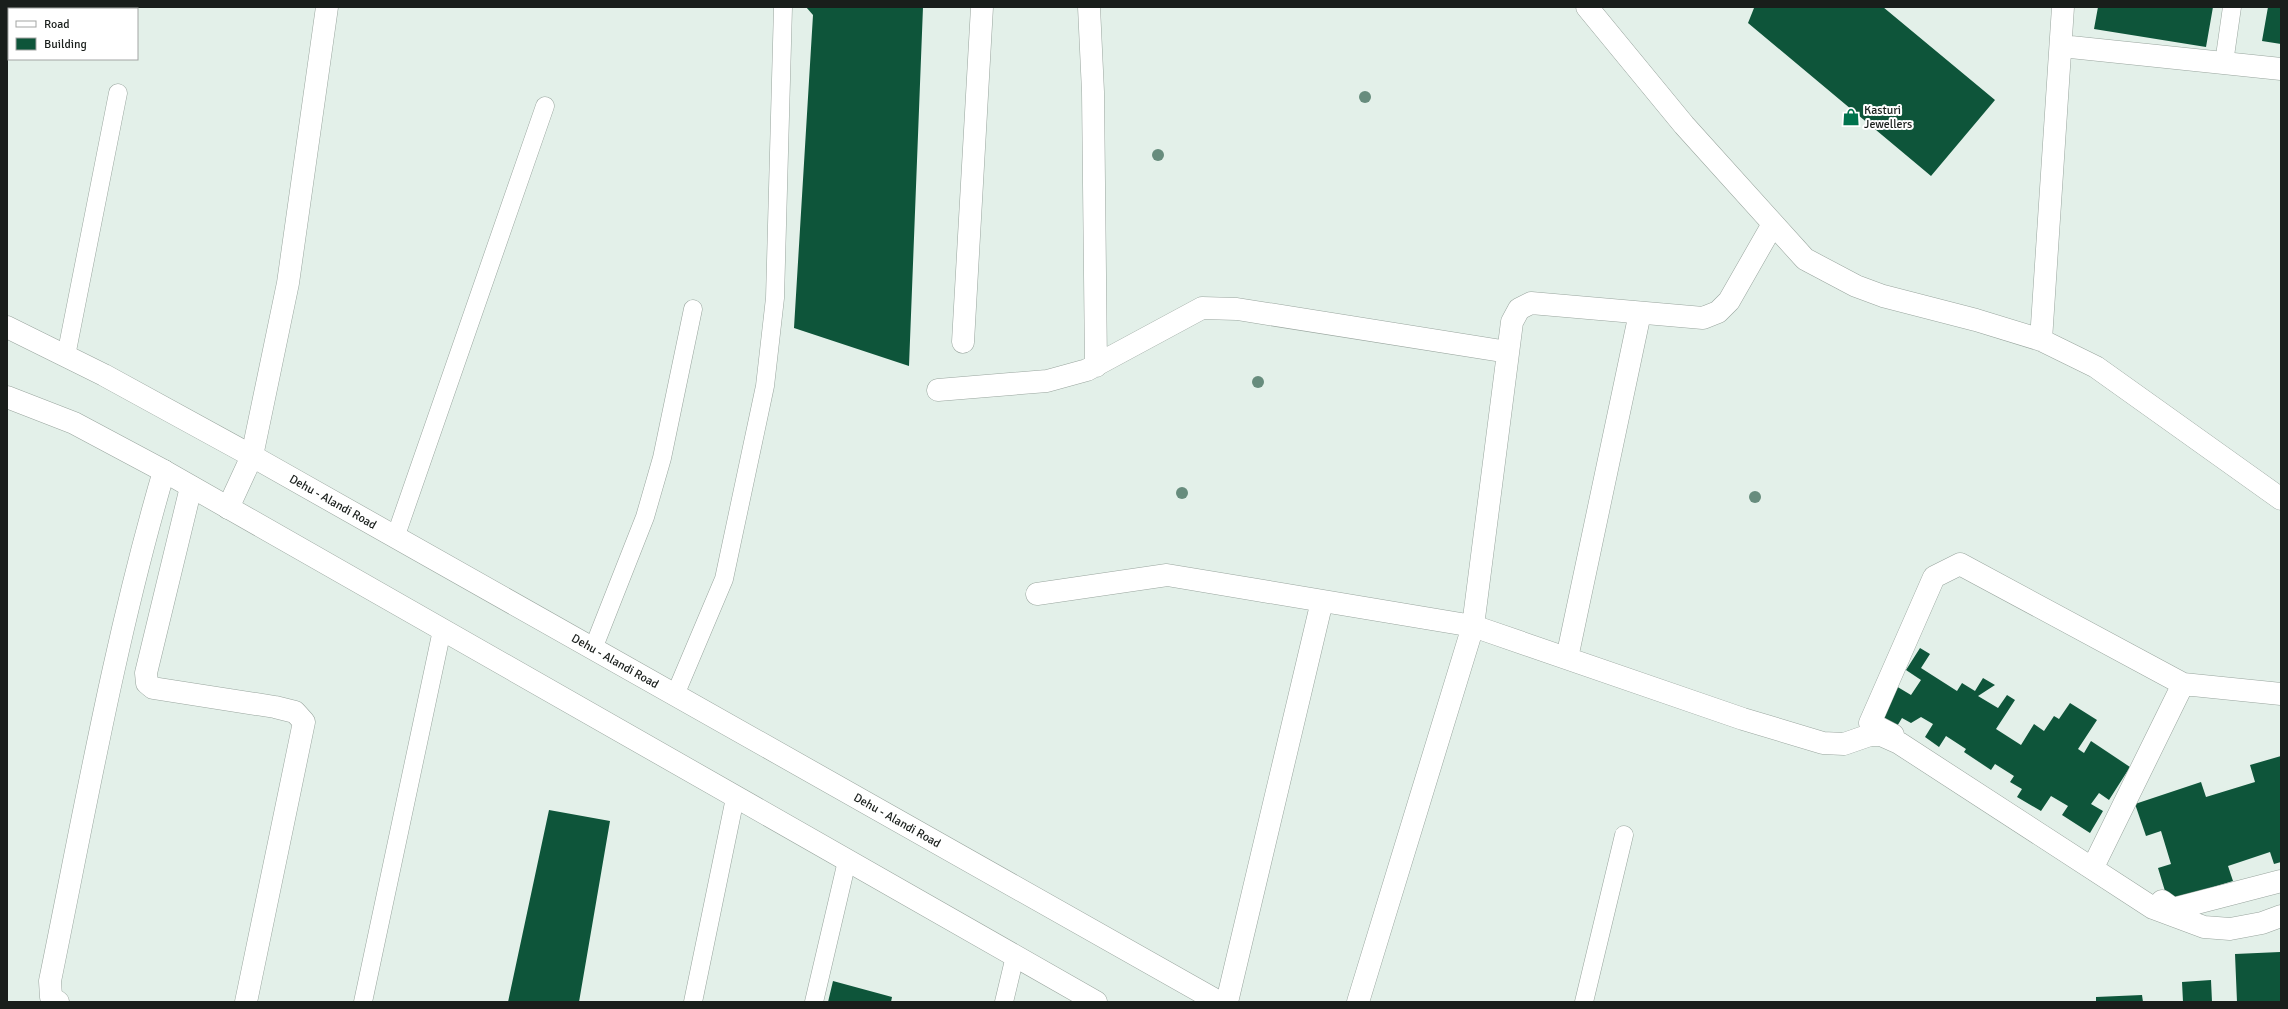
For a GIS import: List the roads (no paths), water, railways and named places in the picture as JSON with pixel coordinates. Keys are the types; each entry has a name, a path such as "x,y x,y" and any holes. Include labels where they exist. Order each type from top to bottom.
{"street":[{"path":"228,508 252,456 288,282 327,7"},
{"path":"963,342 982,7"},
{"path":"1089,7 1093,92 1096,366"},
{"path":"1587,7 1684,125 1805,259 1856,286 1883,296 1976,320 2041,340 2096,367 2281,499"},
{"path":"2041,340 2063,7"},
{"path":"2061,46 2281,69"},
{"path":"1358,1002 1473,626 1512,322 1519,309 1531,303 1703,318 1718,312 1729,301 1773,224"},
{"path":"938,390 1047,381 1087,370 1189,313 1202,308 1217,307 1508,352"},
{"path":"1567,658 1640,313"},
{"name":"Dehu - Alandi Road","path":"7,327 104,375 252,456 1219,1002"},
{"path":"7,396 74,423 164,471 735,798 1096,1002"},
{"path":"58,1002 52,997 50,981 121,632 140,551 164,471"},
{"path":"192,487 146,673 147,683 153,688 275,707 295,712 304,722 246,1002"},
{"path":"2281,694 2183,684 1960,564 1934,577 1870,723 1983,782 2173,909 2281,881"},
{"path":"1038,594 1167,575 1473,626 1743,719 1823,743 1844,744 1870,735 1881,735 1899,743 2153,908 2175,916 2204,926 2230,929 2281,916"},
{"path":"1227,1002 1322,601"},
{"path":"2097,859 2183,684"}],"lane":[{"path":"675,695 724,579 764,386 775,298 783,7"},
{"path":"2224,63 2232,7"},
{"path":"66,356 118,93"},
{"path":"395,538 545,106"},
{"path":"593,649 645,517 662,458 693,309"},
{"path":"363,1002 442,630"},
{"path":"693,1002 735,798"},
{"path":"1584,1002 1624,835"},
{"path":"814,1002 847,861"},
{"path":"1004,1002 1015,956"}],"place":[{"name":"Kasturi Jewellers","path":"1851,117"}]}
